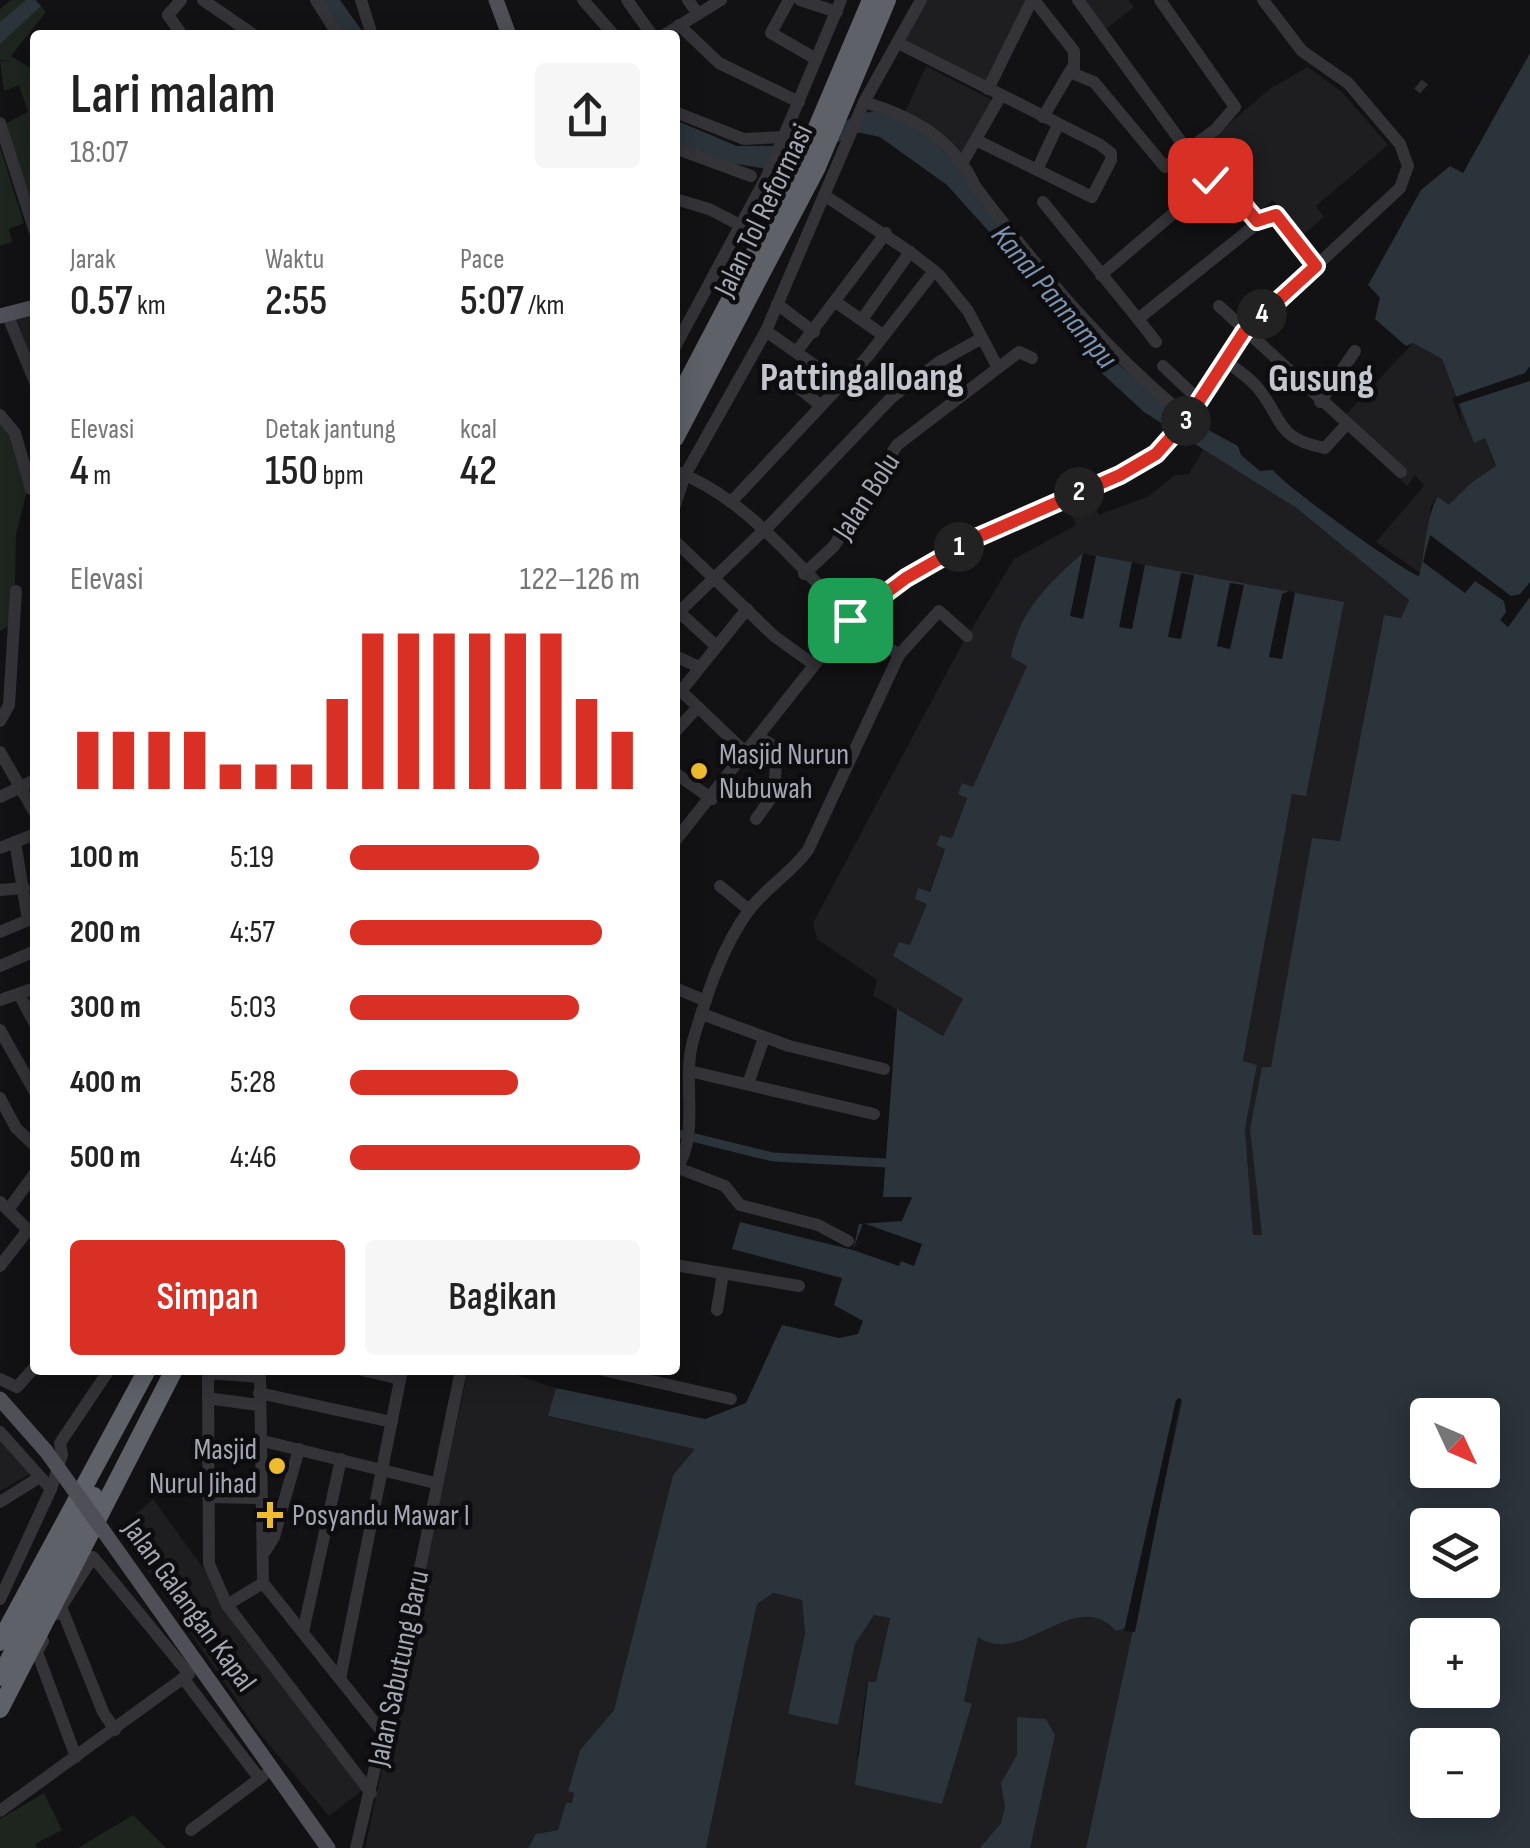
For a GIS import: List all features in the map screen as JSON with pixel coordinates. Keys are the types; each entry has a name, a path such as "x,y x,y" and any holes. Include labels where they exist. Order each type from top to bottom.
{"highway":[{"path":"847,101 861,0"},
{"name":"Jalan Tol Reformasi","path":"847,101 871,0"},
{"name":"Jalan Tol Reformasi","path":"680,396 847,101 887,0"},
{"path":"847,101 896,0"},
{"name":"Jalan Tol Reformasi","path":"680,428 810,165"},
{"path":"0,1642 144,1375"},
{"path":"0,1677 72,1536 163,1375"},
{"path":"0,1710 43,1619 171,1375"}],"main road":[{"path":"496,0 506,30"},
{"path":"4,315 30,308"},
{"name":"Jalan Galangan Kapal","path":"0,1399 46,1451 266,1773 328,1848"}],"street":[{"path":"178,30 168,16 181,0"},
{"path":"316,0 335,30"},
{"path":"362,0 371,30"},
{"path":"582,0 609,30"},
{"path":"627,0 648,30"},
{"path":"688,0 698,14"},
{"path":"672,30 722,0"},
{"path":"789,0 771,33 816,59"},
{"path":"680,335 766,178 839,6 800,0"},
{"path":"899,655 850,620 733,500 680,473 766,330 849,137 847,101 898,43 921,0"},
{"path":"964,160 978,141 1033,0 1074,51 1072,68 1043,117"},
{"path":"1078,0 1187,150"},
{"path":"1072,68 1101,89 1160,166 1168,166 1216,130 1235,107 1160,0"},
{"path":"680,835 759,737 778,722 813,664 850,620 906,578 976,538 1134,468 1173,437 1244,332 1386,202 1408,174 1403,151 1389,131 1337,72 1302,51 1263,0"},
{"path":"209,2 247,30"},
{"path":"679,25 719,63 799,102"},
{"path":"898,43 1111,153 1095,194 1090,196 978,141"},
{"path":"847,101 910,118 964,160 975,186 1089,328 1124,364 1188,418"},
{"path":"680,114 744,139 783,139"},
{"path":"0,123 30,216"},
{"path":"1037,170 1058,125"},
{"path":"680,150 750,176"},
{"path":"1102,274 1214,178 1224,182 1257,221"},
{"path":"824,195 886,233 934,271 968,311 998,368 1019,352 1032,358"},
{"path":"680,200 742,226"},
{"path":"1043,202 1156,342"},
{"path":"1138,319 1257,221 1276,215 1316,266"},
{"path":"797,351 837,303 886,233"},
{"path":"863,318 910,252"},
{"path":"733,500 841,384 934,271"},
{"path":"837,303 883,334"},
{"path":"777,304 814,332"},
{"path":"1219,306 1401,472"},
{"path":"4,315 30,371"},
{"path":"766,330 841,384"},
{"path":"680,608 764,530 891,398 939,362 982,338"},
{"path":"1320,402 1354,351"},
{"path":"1224,360 1258,388 1273,419 1299,441 1324,448 1346,425"},
{"path":"1163,366 1199,400"},
{"name":"Jalan Bolu","path":"804,574 834,546 897,445 998,368"},
{"path":"784,376 820,405"},
{"path":"0,415 16,433 30,489"},
{"path":"680,546 813,664"},
{"path":"0,721 9,705 16,591"},
{"path":"680,688 747,609"},
{"path":"680,1158 687,1137 689,1071 704,1008 726,952 750,910 786,878 808,850 899,655 938,611 966,636"},
{"path":"680,614 715,645"},
{"path":"680,658 699,667"},
{"path":"680,692 747,754"},
{"path":"680,727 698,707"},
{"path":"756,819 774,794 778,748 759,737"},
{"path":"0,752 30,803"},
{"path":"680,776 712,799"},
{"path":"0,797 30,782"},
{"path":"0,848 30,836"},
{"path":"16,842 30,910"},
{"path":"720,886 750,910"},
{"path":"0,890 24,888"},
{"path":"0,932 30,919"},
{"path":"0,966 30,953"},
{"path":"0,1000 30,990"},
{"path":"680,991 764,1038 884,1069"},
{"path":"19,994 30,1015"},
{"path":"0,1030 30,1083"},
{"path":"748,1084 764,1038"},
{"path":"689,1071 874,1114"},
{"path":"0,1098 30,1135"},
{"path":"680,1171 725,1186 740,1205 818,1225 848,1240"},
{"path":"0,1266 28,1230 4,1206 30,1179"},
{"path":"680,1266 799,1286"},
{"path":"717,1310 723,1273"},
{"path":"0,1378 17,1387 30,1373"},
{"path":"0,1600 51,1489 62,1455 60,1443 106,1375"},
{"path":"208,1375 210,1564 227,1605 371,1794"},
{"path":"260,1375 259,1498 266,1550 264,1583 384,1733"},
{"path":"340,1679 401,1375"},
{"name":"Jalan Sabutung Baru","path":"356,1848 371,1794 460,1375"},
{"path":"635,1375 730,1399"},
{"path":"214,1399 259,1399 392,1422"},
{"path":"0,1432 51,1489"},
{"path":"259,1440 436,1483"},
{"path":"266,1550 274,1537 299,1449"},
{"path":"302,1632 341,1459"},
{"path":"0,1502 40,1477"},
{"path":"208,1497 259,1498"},
{"path":"0,1811 115,1730 189,1674 93,1556 37,1652 76,1757"},
{"path":"227,1605 264,1583"},
{"path":"60,1607 103,1712 115,1730"},
{"path":"183,1678 266,1773 190,1830"}],"shaded area":[{"path":"11,0 36,0 46,12 11,56 30,68 29,200 5,124 28,112 19,85 4,91 0,61 7,60 0,60 0,9"},
{"path":"923,0 1029,0 988,82 905,41"},
{"path":"1084,0 1128,0 1134,7 1106,29"},
{"path":"926,66 992,100 964,155 904,114"},
{"path":"1308,67 1343,93 1388,145 1316,206 1324,217 1303,235 1273,200 1259,213 1202,147 1271,88"},
{"path":"0,147 24,223 9,229 12,242 0,246"},
{"path":"30,312 30,371 5,319"},
{"path":"1413,343 1442,359 1474,442 1485,437 1496,467 1471,483 1449,506 1438,497 1430,507 1430,535 1420,573 1376,542 1424,486 1415,475 1407,486 1339,422"},
{"path":"0,418 14,432 28,487 16,534 14,623 0,631"},
{"path":"1205,446 1295,507 1409,600 1401,618 1384,615 1340,841 1312,839 1271,1068 1262,1067 1263,1235 1253,1236 1245,1129 1257,1066 1243,1062 1292,793 1305,796 1343,602 1083,553 973,788 962,783 967,798 952,838 940,835 936,845 945,848 929,893 919,888 928,903 910,946 899,943 893,956 964,999 943,1036 873,996 877,980 817,939 813,923 961,646 1014,559 1076,525 1066,503 1090,494 1099,515 1149,496 1175,475 1189,474"},
{"path":"467,1375 516,1375 556,1388 549,1417 696,1449 673,1475 614,1710 580,1750 568,1790 574,1793 572,1804 558,1830 541,1833 528,1848 365,1848"},
{"path":"1176,1400 1182,1401 1086,1848 706,1848 757,1604 772,1593 802,1600 805,1633 788,1714 838,1725 855,1644 874,1614 890,1618 876,1683 867,1683 857,1757 948,1777 972,1704 964,1702 978,1636 1012,1641 1085,1613 1108,1622"},
{"path":"0,1440 30,1474 0,1491"},
{"path":"153,1499 364,1789 329,1816 260,1734 119,1529"},
{"path":"44,1793 62,1830 35,1844 37,1848 0,1848 0,1819"},
{"path":"133,1815 166,1848 78,1848"}],"water":[{"path":"26,0 35,0 41,6 0,44 0,22"},
{"path":"319,0 340,0 361,30 338,30"},
{"name":"Kanal Pannampu","path":"1530,53 1530,1848 1086,1848 1182,1401 1178,1398 1128,1627 1116,1631 1100,1619 1083,1617 1013,1643 995,1644 978,1637 964,1701 972,1704 942,1804 855,1785 868,1682 876,1682 890,1618 874,1615 855,1644 838,1725 788,1714 805,1633 802,1600 773,1593 757,1604 706,1848 528,1848 536,1834 558,1830 566,1803 572,1803 574,1793 568,1791 580,1750 614,1710 673,1475 695,1449 548,1416 556,1388 705,1419 746,1403 782,1325 839,1338 858,1334 863,1321 834,1305 842,1278 732,1249 740,1222 853,1250 859,1224 902,1221 912,1197 883,1197 897,1009 943,1036 963,999 893,956 899,942 910,945 927,904 915,899 918,888 930,892 945,849 936,845 940,835 952,838 967,798 958,794 962,783 973,787 1027,666 1011,657 1021,626 1037,599 1083,553 1344,602 1306,796 1292,794 1243,1061 1257,1065 1245,1129 1253,1235 1262,1235 1250,1129 1262,1067 1271,1067 1312,838 1340,841 1384,615 1401,618 1409,600 1295,507 1144,412 1093,365 1038,286 947,185 880,137 856,132 784,172 731,163 680,144 680,122 737,146 774,146 769,157 783,159 843,122 868,112 878,111 905,120 935,143 968,177 1121,366 1150,390 1238,446 1241,455 1260,471 1273,470 1343,526 1419,576 1438,497 1449,505 1496,466 1485,438 1474,443 1442,359 1413,343 1406,346 1375,319 1380,298 1368,285 1421,190 1450,166 1463,173"},
{"path":"1017,1717 1046,1719 1055,1735 1030,1848 980,1848 1001,1823 1005,1807 1001,1783 1017,1755"}],"pier":[{"path":"1530,366 1530,381 1458,404 1463,427 1452,398 1525,373"},
{"path":"1430,535 1511,596 1520,594 1530,582 1530,597 1508,627 1500,620 1506,612 1504,601 1475,581 1465,593 1423,562"},
{"path":"1083,553 1096,556 1083,619 1070,616"},
{"path":"1132,562 1145,565 1132,629 1119,627"},
{"path":"1181,573 1194,575 1181,639 1168,637"},
{"path":"1230,583 1244,585 1230,649 1217,646"},
{"path":"1295,593 1282,659 1269,657 1282,594"},
{"path":"863,1223 922,1244 914,1266 901,1261 899,1266 853,1250"},
{"path":"1181,1398 1135,1632 1124,1631 1176,1400"}],"waterway":[{"path":"680,1134 773,1157 886,1163"}],"tunnel":[{"path":"1418,84 1424,89"}],"place":[{"name":"Masjid Nurun Nubuwah","path":"699,771"},
{"name":"Masjid Nurul Jihad","path":"277,1466"},
{"name":"Posyandu Mawar I","path":"270,1515"}],"district":[{"name":"Pattingalloang","path":"862,376"},
{"name":"Gusung","path":"1321,377"}],"route":[{"path":"850,620 906,578 976,538 1120,475 1156,454 1188,418 1244,332 1316,266 1280,218 1269,214 1257,221 1224,182 1218,178 1210,180"}]}
